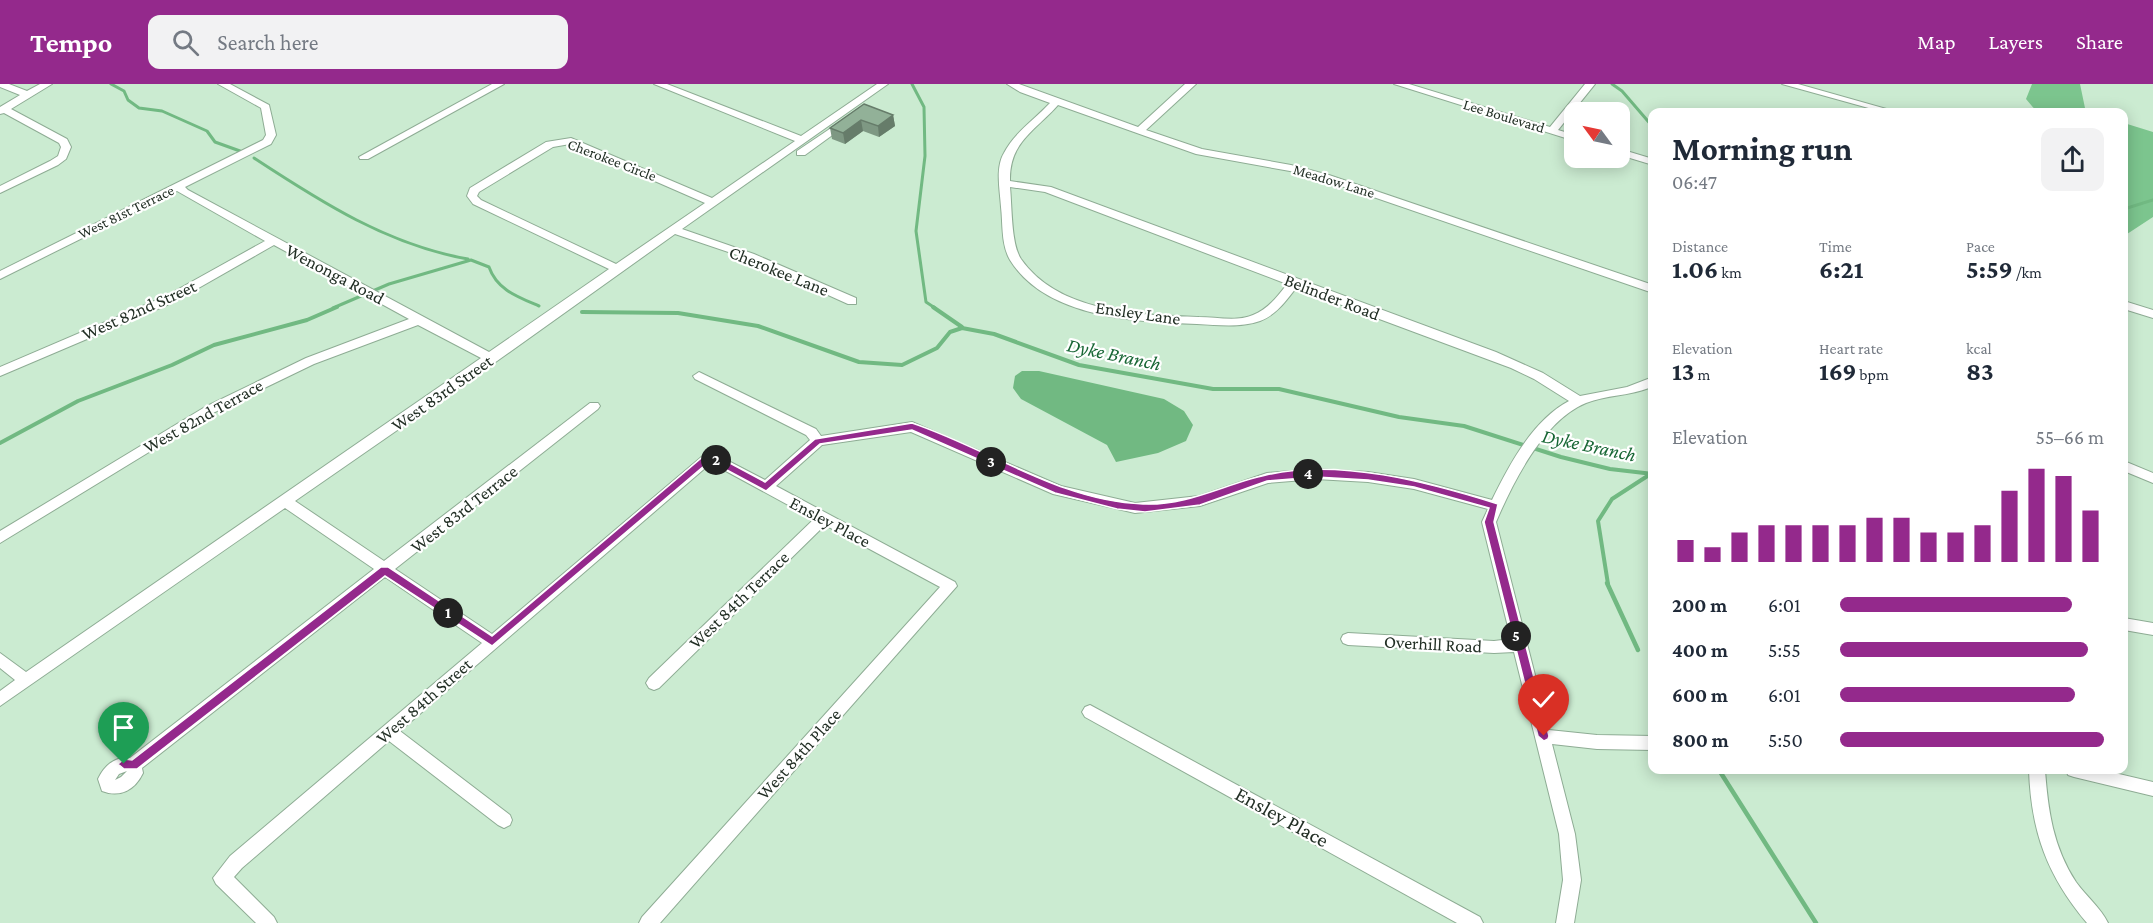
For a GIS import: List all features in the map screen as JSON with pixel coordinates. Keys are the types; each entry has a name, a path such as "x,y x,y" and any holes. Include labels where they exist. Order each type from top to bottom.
{"street":[{"path":"1,84 28,95"},
{"path":"2,110 47,84"},
{"name":"West 81st Terrace","path":"0,275 267,142 271,135 266,106 223,84"},
{"path":"364,157 499,84"},
{"path":"659,84 802,140"},
{"name":"West 83rd Street","path":"0,699 493,358 883,84"},
{"name":"Meadow Lane","path":"1012,84 1056,102 1210,155 1310,172 1648,287"},
{"path":"1139,131 1191,84"},
{"name":"Lee Boulevard","path":"1399,84 1564,135"},
{"path":"1552,131 1589,84"},
{"path":"1787,84 1877,108"},
{"name":"Ensley Lane","path":"1056,102 1012,148 1005,165 1009,240 1015,259 1040,285 1074,302 1133,316 1244,321 1269,314 1294,283"},
{"path":"801,153 863,109"},
{"path":"0,190 40,171 62,157 66,144 2,110"},
{"name":"Cherokee Circle","path":"617,269 477,202 472,196 474,190 550,144 571,141 713,202"},
{"path":"1630,155 1648,160"},
{"name":"Belinder Road","path":"1005,183 1047,189 1541,376 1559,386 1579,402"},
{"name":"Wenonga Road","path":"179,186 184,192 273,241 493,358"},
{"name":"Cherokee Lane","path":"673,230 750,256 852,301"},
{"name":"West 82nd Street","path":"0,372 160,304 273,241"},
{"path":"2128,306 2153,314"},
{"name":"West 82nd Terrace","path":"0,538 119,462 209,410 310,361 418,320"},
{"path":"699,376 811,432 818,441"},
{"path":"1565,923 1572,880 1571,854 1544,736 1489,522 1495,506 1520,464 1564,408 1601,394 1635,389 1648,383"},
{"name":"West 83rd Terrace","path":"133,765 594,406"},
{"path":"766,487 818,441 912,427 1058,490 1135,508 1200,501 1267,478 1316,474 1368,477 1414,484 1495,506"},
{"name":"Ensley Place","path":"710,457 950,586"},
{"name":"West 84th Street","path":"268,923 222,878 236,862 710,457"},
{"path":"2128,468 2153,478"},
{"path":"286,502 492,642"},
{"name":"West 84th Terrace","path":"654,683 824,518"},
{"name":"West 84th Place","path":"648,923 950,586"},
{"path":"2128,625 2153,629"},
{"name":"Overhill Road","path":"1348,639 1494,647 1519,645"},
{"path":"0,658 26,681"},
{"name":"Ensley Place","path":"1090,712 1474,923"},
{"path":"389,732 504,820"},
{"path":"1544,736 1597,742 1648,743"},
{"path":"2037,774 2038,810 2042,831 2051,853 2081,902 2099,923"},
{"path":"2091,774 2153,789"}],"shaded area":[{"path":"2032,84 2080,84 2085,108 2034,108 2026,99"},
{"path":"2128,124 2153,132 2153,217 2128,233"},
{"path":"1022,371 1039,371 1164,399 1184,411 1193,425 1186,441 1158,453 1116,462 1107,445 1021,399 1013,388 1015,376"}],"building":[{"path":"864,104 893,115 878,126 861,120 843,133 830,128"}],"waterway":[{"path":"111,84 124,91 128,100 139,108 162,111 207,131 215,142 240,151"},
{"path":"912,84 924,107 925,156 916,231 926,302 935,308"},
{"path":"1612,84 1622,91 1648,121"},
{"path":"254,158 356,220 410,244 468,259"},
{"name":"Dyke Branch","path":"2128,208 2153,200"},
{"path":"333,308 389,284 471,260 489,267 497,282 509,292 539,306"},
{"path":"0,443 78,401 172,365 214,345 307,320 337,307"},
{"path":"933,307 962,327"},
{"name":"Dyke Branch","path":"582,312 678,313 758,326 859,362 902,365 937,348 950,332 962,328 994,334 1079,365 1213,389 1279,389 1399,417 1464,426 1561,457 1610,469 1648,473"},
{"path":"1608,584 1598,521 1612,499 1648,476"},
{"path":"1607,583 1638,650"},
{"path":"1722,774 1816,923"}],"route":[{"path":"124,764 133,765 384,570 492,642 710,457 766,487 818,441 912,427 930,432 1020,476 1058,490 1117,506 1135,508 1172,506 1218,497 1267,478 1316,474 1368,477 1414,484 1495,506 1489,522 1511,618 1544,736"}]}
